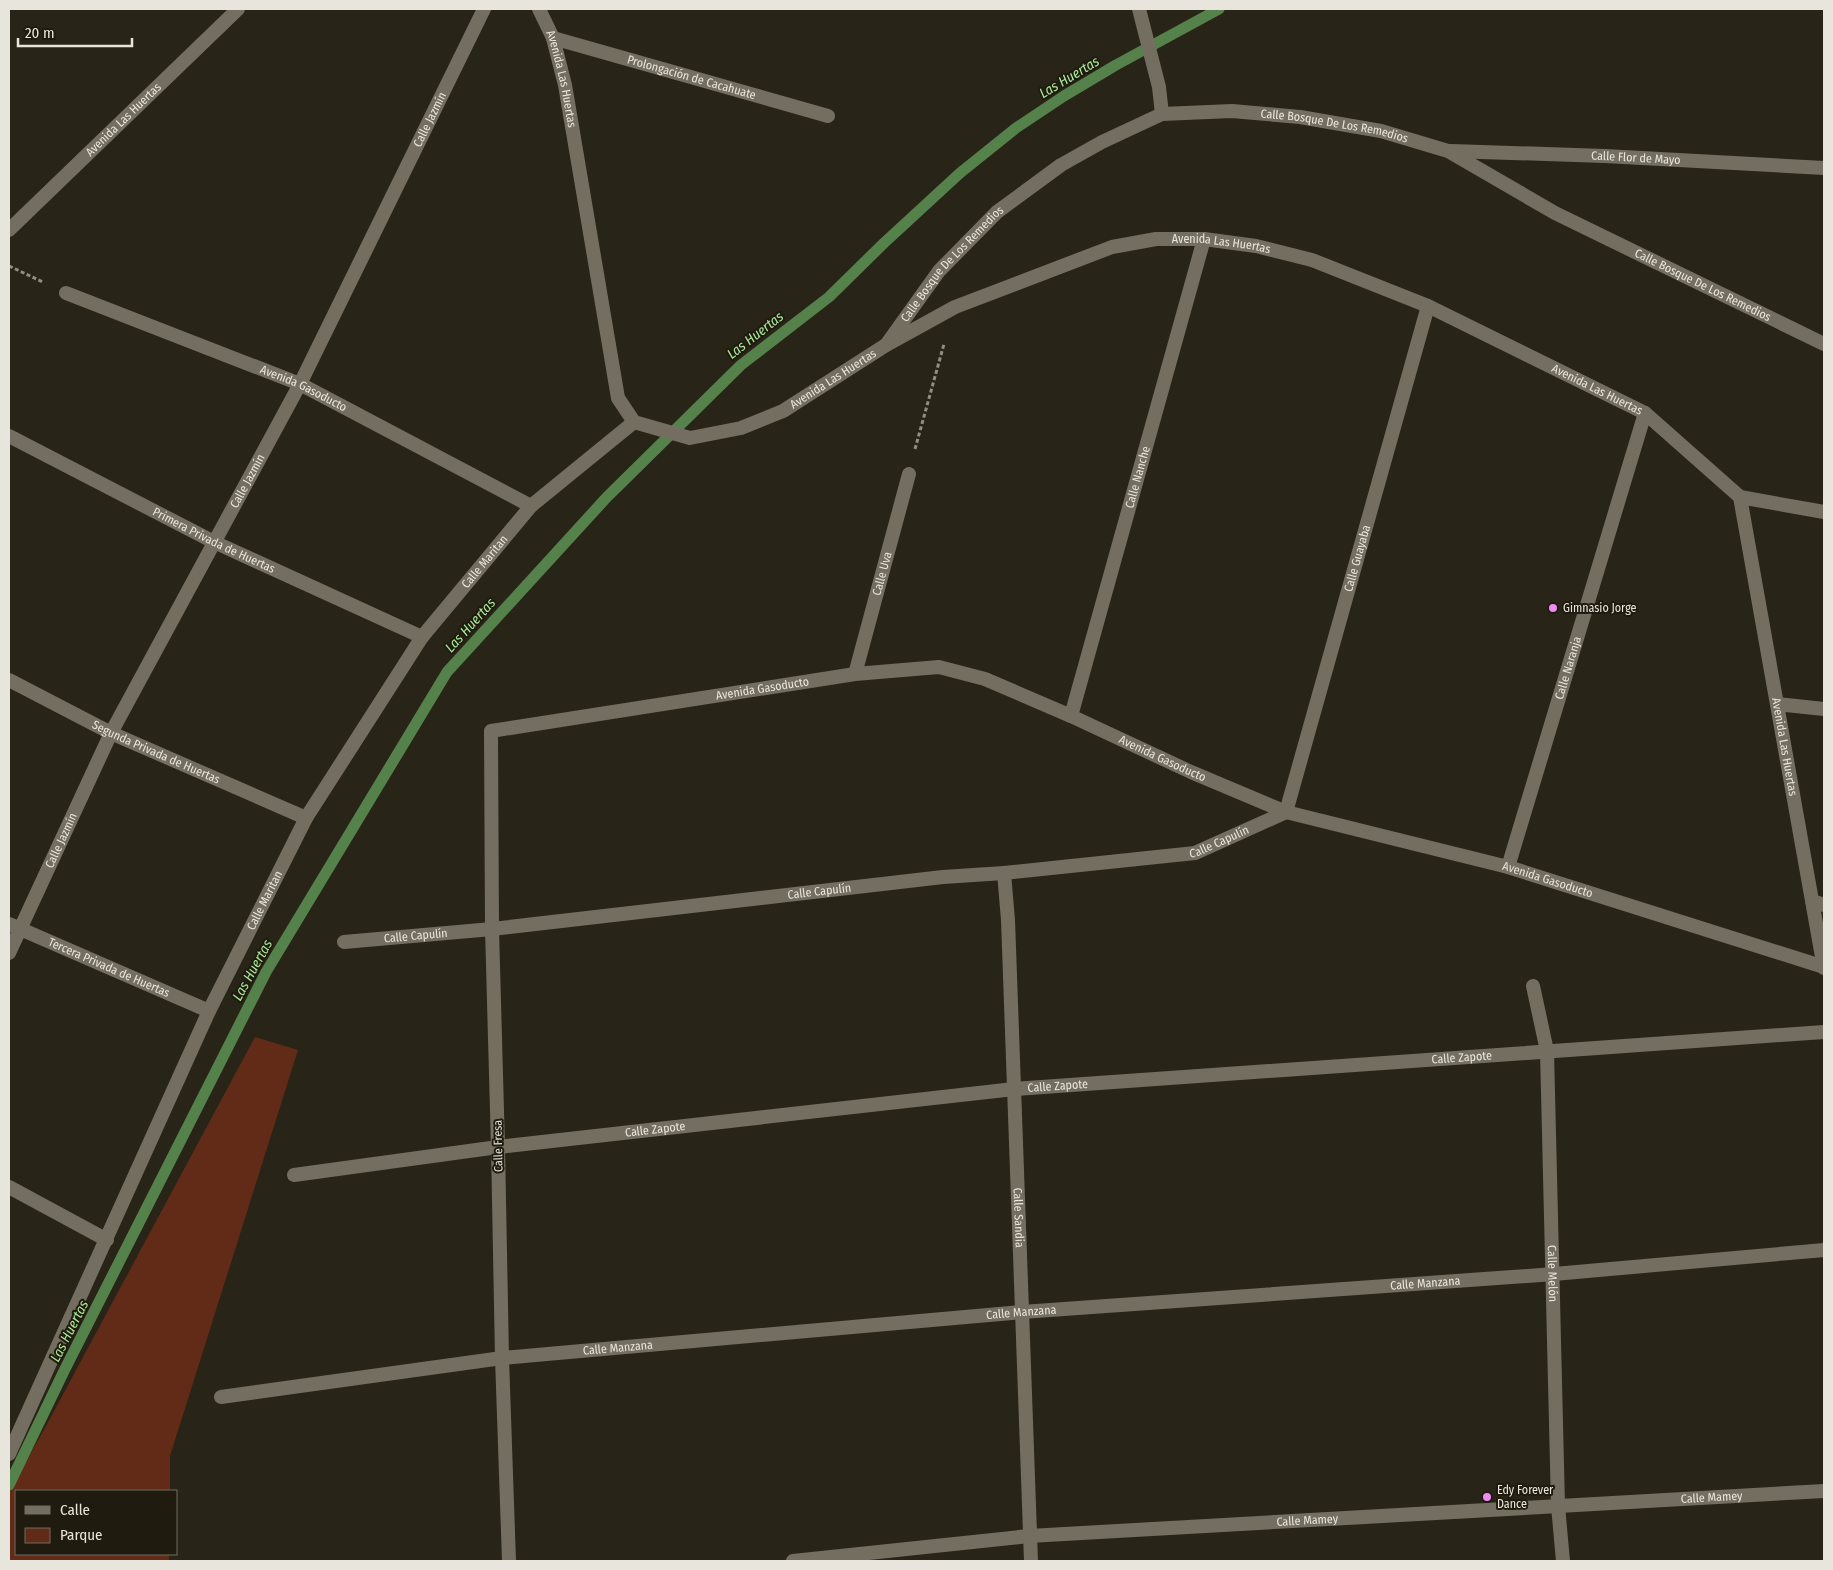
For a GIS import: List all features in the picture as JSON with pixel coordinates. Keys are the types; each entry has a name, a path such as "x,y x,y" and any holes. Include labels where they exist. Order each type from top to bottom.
{"street":[{"name":"Avenida Las Huertas","path":"9,230 238,9"},
{"name":"Calle Jazmín","path":"9,953 14,926 111,733 300,384 484,9"},
{"name":"Avenida Las Huertas","path":"539,9 553,38 565,85 618,398 640,424 690,438 741,428 783,411 886,345 954,307 1112,247 1156,239 1204,239 1256,246 1312,260 1428,306 1645,413 1740,497 1777,704 1818,903 1824,967"},
{"path":"1139,9 1159,87 1162,114"},
{"name":"Prolongación de Cacahuate","path":"553,38 828,116"},
{"name":"Calle Bosque De Los Remedios","path":"886,345 939,271 997,212 1061,165 1102,142 1162,114 1232,111 1300,116 1381,131 1448,151 1555,213 1824,344"},
{"name":"Calle Flor de Mayo","path":"1448,151 1605,156 1824,168"},
{"name":"Calle Nanche","path":"1071,716 1204,239"},
{"name":"Avenida Gasoducto","path":"66,293 300,384 530,506"},
{"name":"Calle Guayaba","path":"1286,812 1428,306"},
{"name":"Calle Naranja","path":"1508,867 1645,413"},
{"name":"Calle Maritan","path":"9,1452 107,1240 209,1011 306,818 422,637 530,506 640,424"},
{"name":"Primera Privada de Huertas","path":"9,436 214,542 422,637"},
{"name":"Calle Uva","path":"855,674 909,474"},
{"path":"1740,497 1824,512"},
{"name":"Avenida Gasoducto","path":"491,730 855,674 938,667 985,679 1071,716 1191,772 1286,812 1508,867 1824,967"},
{"name":"Segunda Privada de Huertas","path":"9,680 111,733 306,818"},
{"path":"1777,704 1824,709"},
{"name":"Calle Fresa","path":"491,730 492,929 502,1358 509,1561"},
{"name":"Calle Capulín","path":"344,942 492,929 943,877 1004,873 1195,853 1286,812"},
{"name":"Calle Sandia","path":"1004,873 1008,920 1031,1561"},
{"name":"Tercera Privada de Huertas","path":"14,926 209,1011"},
{"name":"Calle Melón","path":"1533,986 1547,1051 1554,1274 1558,1506 1563,1561"},
{"name":"Calle Zapote","path":"294,1175 498,1147 1014,1089 1824,1032"},
{"path":"9,1187 107,1240"},
{"name":"Calle Manzana","path":"221,1397 502,1358 1022,1312 1554,1274 1824,1250"},
{"name":"Calle Mamey","path":"793,1561 1029,1536 1824,1491"}],"path":[{"path":"9,266 66,293"},
{"path":"909,474 954,307"}],"green space":[{"path":"255,1037 298,1050 170,1456 170,1490 15,1490 15,1555 169,1555 169,1561 9,1561 9,1492"}],"waterway":[{"name":"Las Huertas","path":"9,1485 64,1371 266,972 447,672 607,497 741,365 829,297 960,173 1016,128 1064,96 1116,65 1219,9"}],"place":[{"name":"Gimnasio Jorge","path":"1553,608"},
{"name":"Edy Forever Dance","path":"1487,1497"}]}
